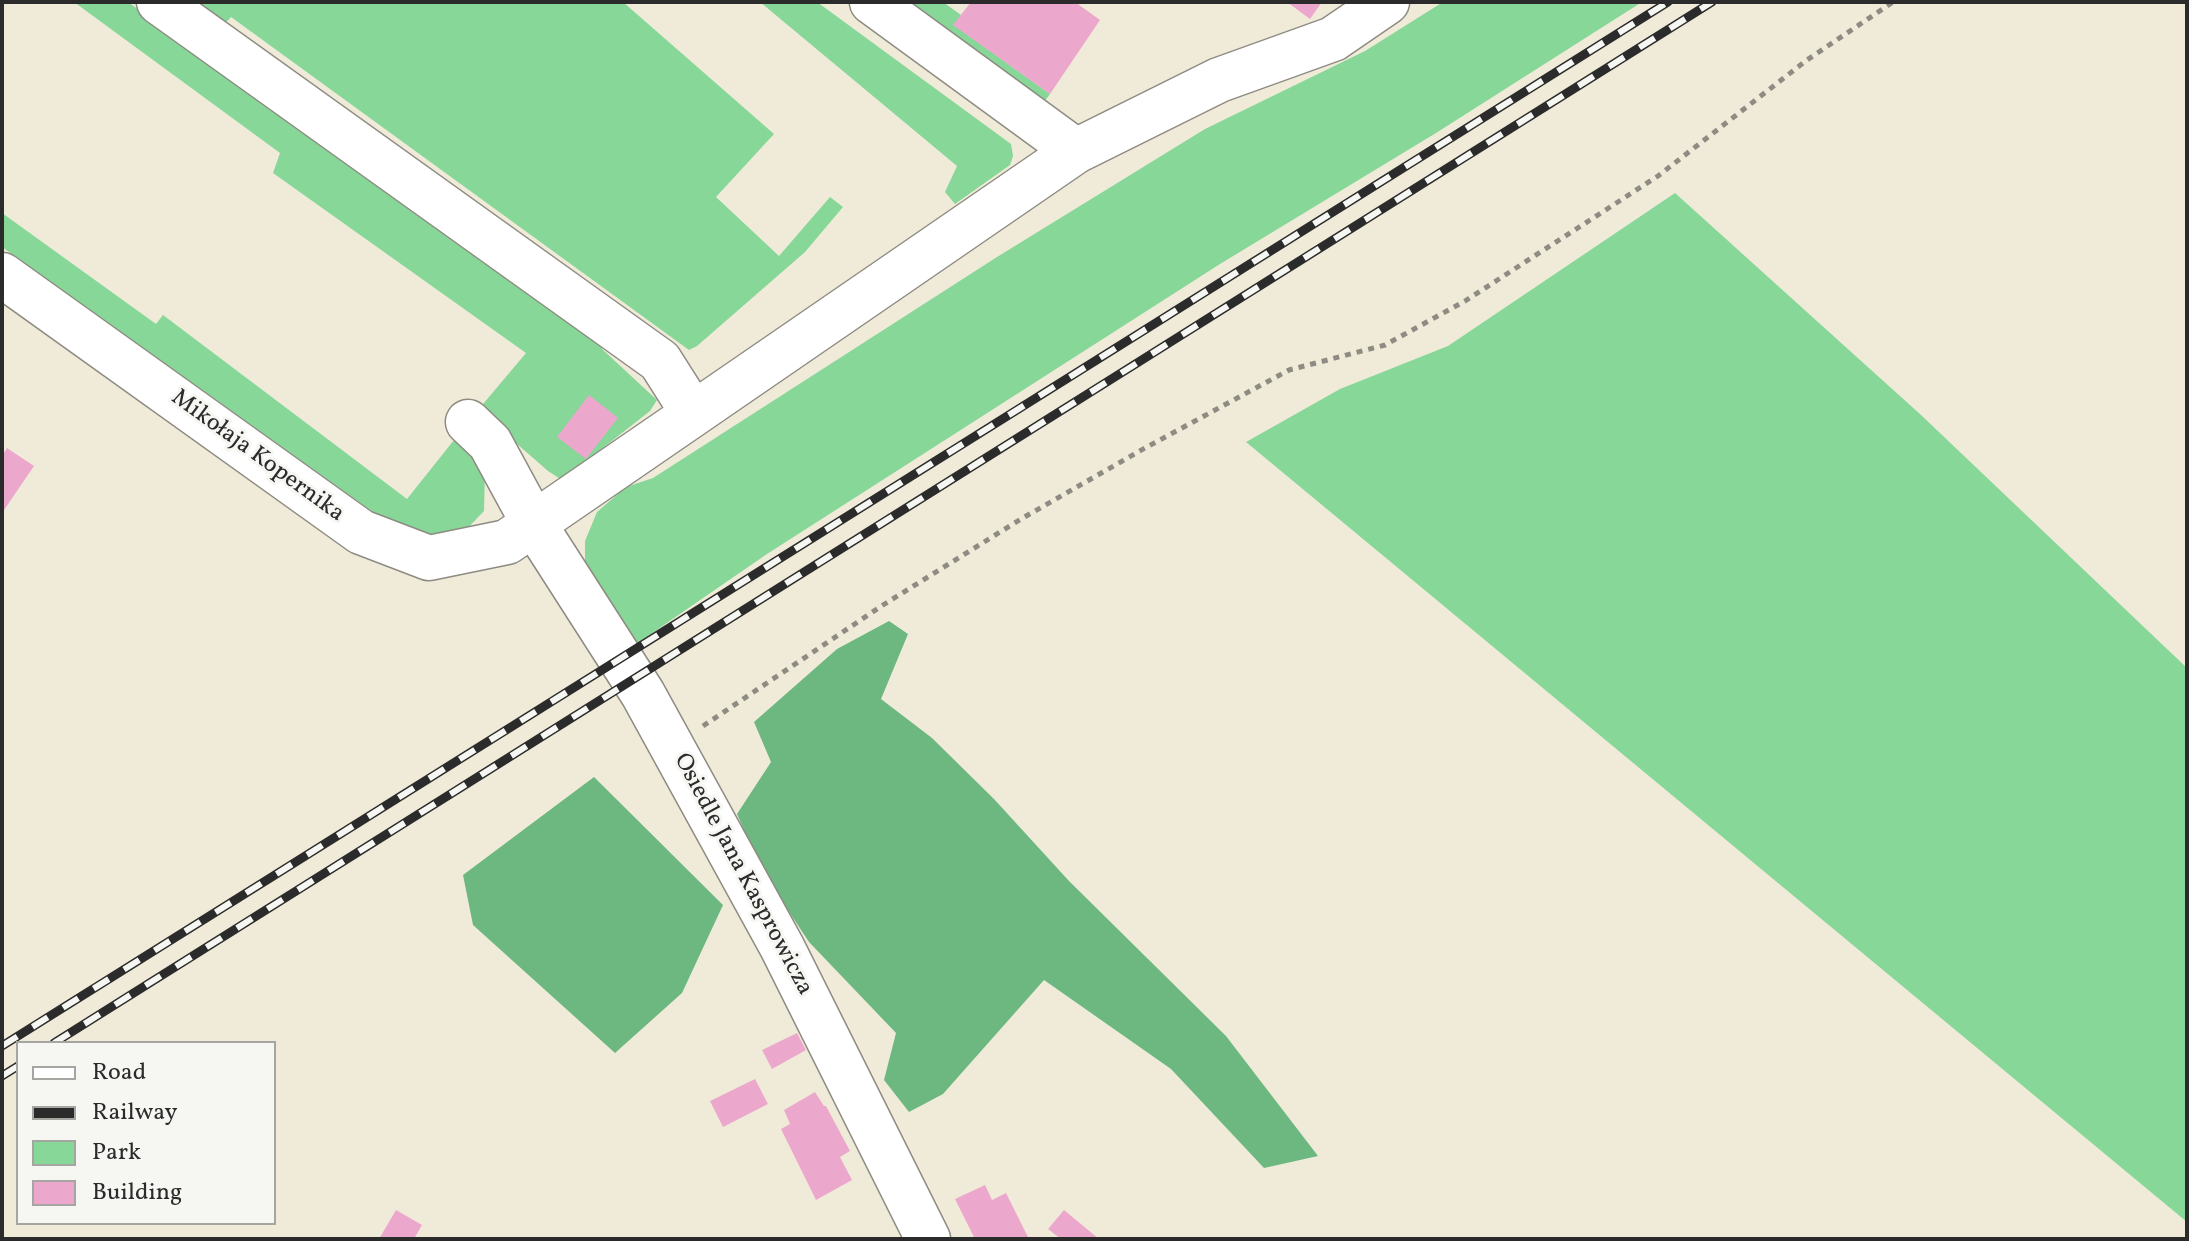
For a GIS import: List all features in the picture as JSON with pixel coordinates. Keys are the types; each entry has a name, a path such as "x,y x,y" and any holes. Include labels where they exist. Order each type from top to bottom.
{"street":[{"path":"159,2 660,361 693,413"},
{"path":"872,2 1076,151"},
{"name":"Mikołaja Kopernika","path":"2,275 361,532 429,558 507,542 1076,151 1219,80 1333,39 1387,2"},
{"name":"Osiedle Jana Kasprowicza","path":"468,422 490,443 534,524 634,678 782,947 928,1239"}],"path":[{"path":"672,747 883,605 1021,519 1145,448 1289,370 1385,345 1465,301 1658,176 1807,60 1893,2"}],"green space":[{"path":"74,2 128,2 604,341 602,349 657,400 650,411 562,480 548,471 478,410 526,353 273,173 280,153"},
{"path":"186,2 623,2 774,134 716,197 779,256 830,197 843,207 805,252 689,350 231,17 222,27"},
{"path":"760,2 817,2 1011,144 1013,156 1010,165 955,204 945,192 957,166"},
{"path":"899,2 943,2 961,15 954,25 1050,94 1041,106"},
{"path":"1443,2 1642,2 1436,133 1220,264 767,554 629,649 585,568 585,541 597,512 626,487 653,478 997,257 1205,129 1365,51"},
{"path":"1675,193 1921,415 2187,668 2187,1222 1246,442 1340,389 1448,346"},
{"path":"2,213 156,324 163,315 407,499 462,430 485,470 484,511 462,534 431,540 394,527 2,247"},
{"path":"889,621 908,634 881,699 932,738 994,799 1069,881 1226,1036 1318,1156 1264,1168 1171,1069 1044,980 943,1094 909,1112 884,1080 896,1033 809,942 762,871 737,814 771,762 754,722 837,649"},
{"path":"594,777 723,905 682,993 615,1053 473,925 463,875"}],"building":[{"path":"971,2 1075,2 1100,20 1050,94 953,25"},
{"path":"1287,2 1322,2 1310,19"},
{"path":"589,395 618,418 586,459 557,437"},
{"path":"7,448 34,466 2,513 2,456"},
{"path":"797,1033 806,1050 772,1069 762,1050"},
{"path":"755,1079 768,1104 723,1127 710,1101"},
{"path":"815,1092 850,1151 840,1157 852,1180 816,1200 781,1129 790,1124 784,1110"},
{"path":"985,1185 992,1200 1006,1193 1029,1239 975,1239 955,1199"},
{"path":"396,1210 422,1225 414,1239 379,1239"},
{"path":"1064,1210 1099,1239 1061,1239 1048,1229"}],"railway":[{"path":"2,1046 1668,2"},
{"path":"57,1041 1712,2"},
{"path":"2,1076 16,1067"}]}
